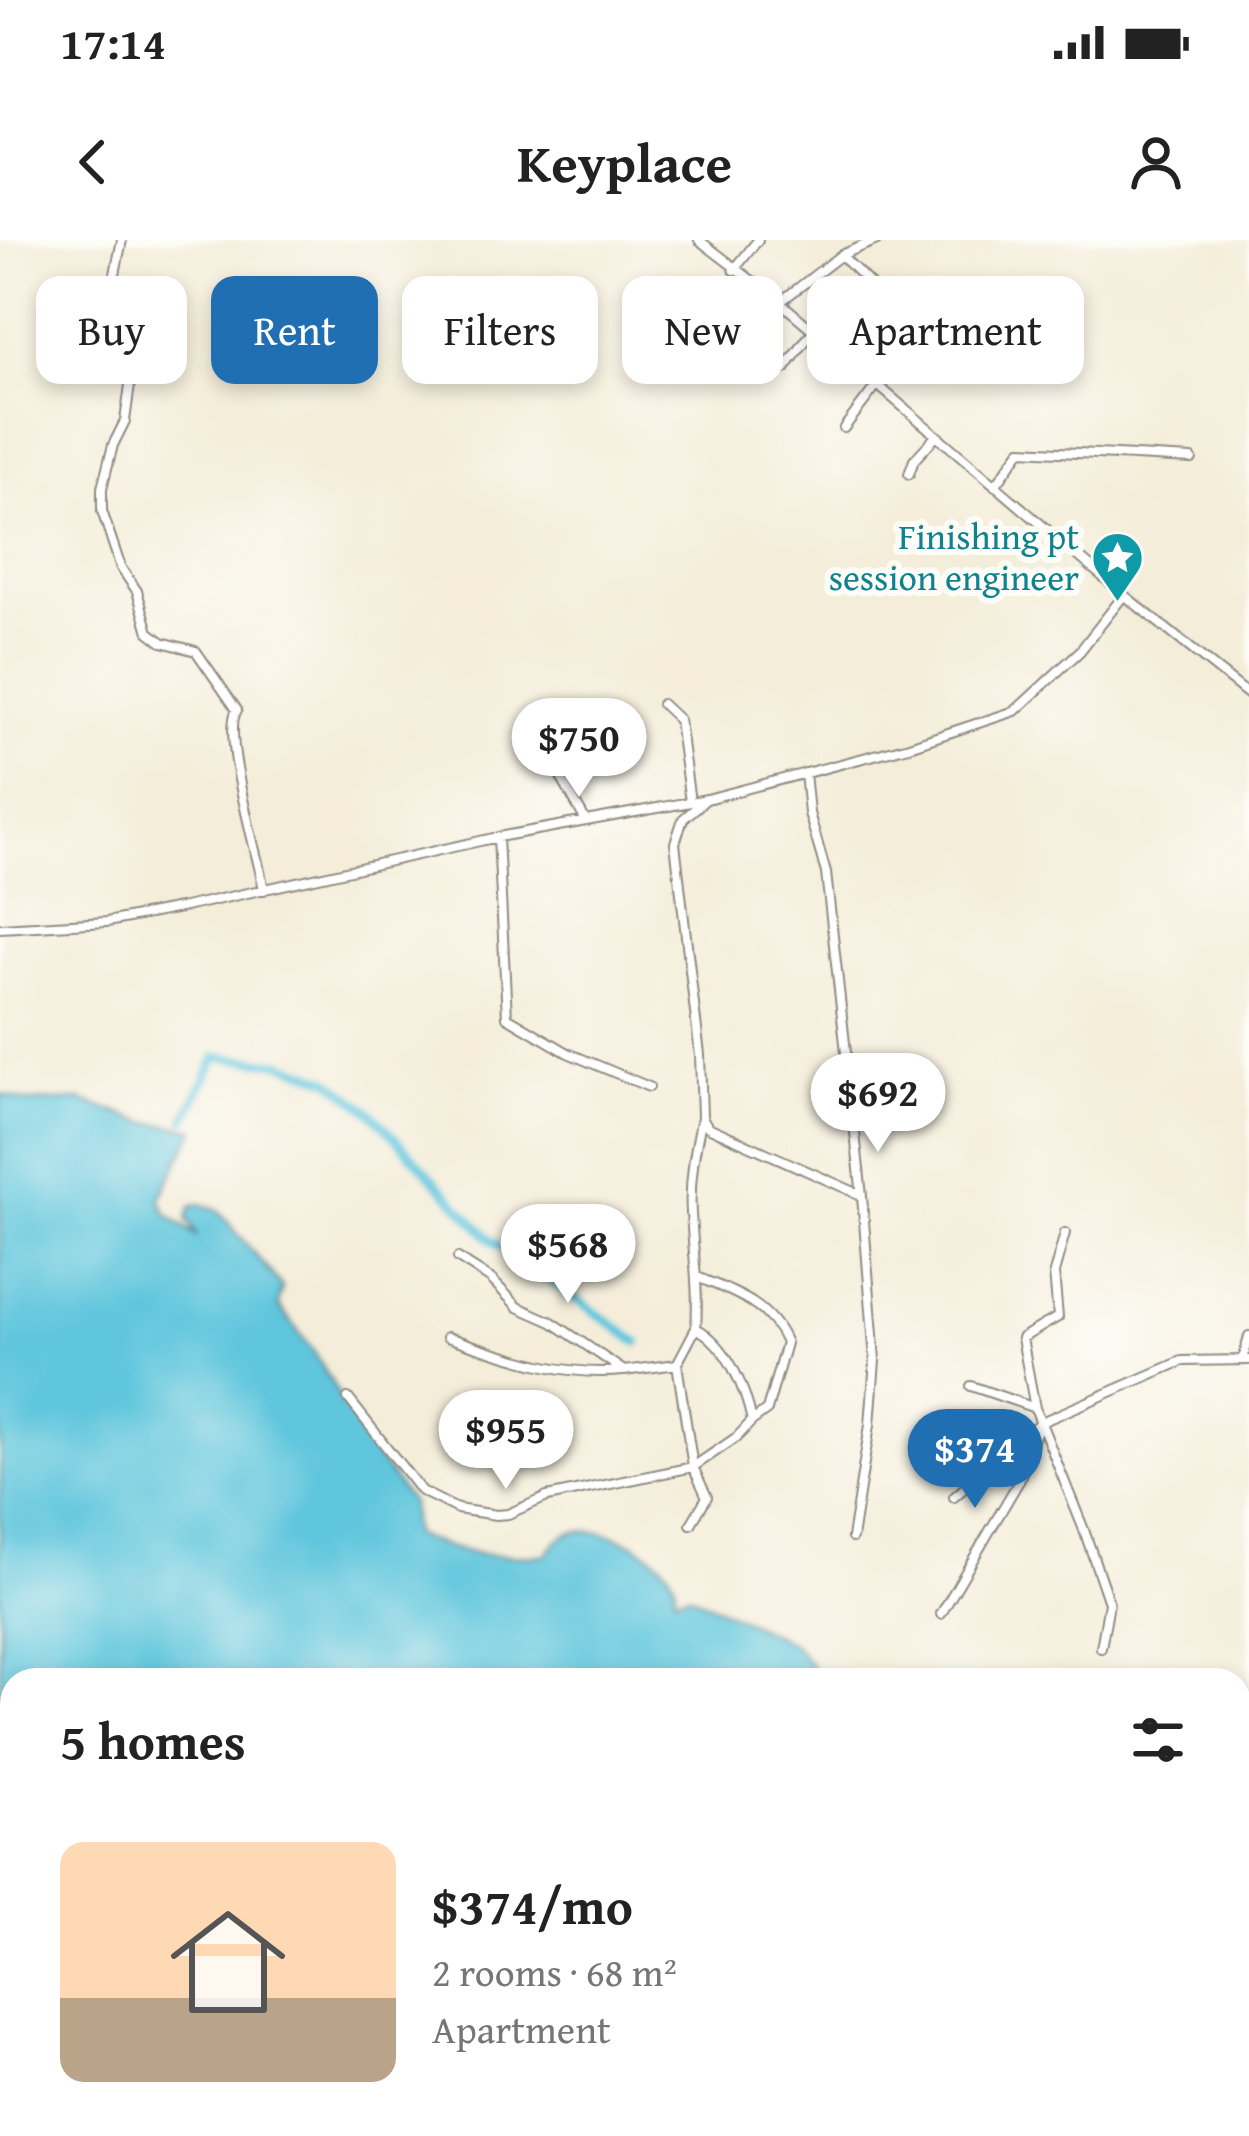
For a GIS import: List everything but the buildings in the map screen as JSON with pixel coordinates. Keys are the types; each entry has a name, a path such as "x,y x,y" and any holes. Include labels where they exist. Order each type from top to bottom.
{"street":[{"path":"122,240 111,293 122,334 134,356 125,421 102,488 102,511 148,632 162,642 196,651 237,710 231,718 235,766 264,890"},
{"path":"699,240 743,276"},
{"path":"734,270 758,240"},
{"path":"783,300 842,256 877,240"},
{"path":"842,256 863,276"},
{"path":"783,304 807,327"},
{"path":"785,369 807,339"},
{"path":"873,384 1249,695"},
{"path":"844,428 875,386"},
{"path":"909,474 914,460 936,436"},
{"path":"995,485 1021,450 1192,459"},
{"path":"0,928 107,922 498,837 707,799 909,746 1015,711 1080,652 1124,595"},
{"path":"662,704 679,720 690,802"},
{"path":"554,765 586,820"},
{"path":"805,773 809,814 826,873 862,1196 874,1360 870,1426 852,1538"},
{"path":"691,1524 707,1497 693,1467 677,1364 696,1328 691,1208 702,1118 700,1055 674,843 683,819 707,799"},
{"path":"498,837 507,1017 568,1052 649,1087"},
{"path":"702,1118 708,1127 862,1196"},
{"path":"1065,1233 1054,1273 1058,1317 1022,1338 1034,1408 1109,1603 1101,1648"},
{"path":"458,1258 491,1279 518,1307 552,1322 624,1371"},
{"path":"348,1398 421,1491 457,1509 508,1514 547,1497 693,1467 766,1411 786,1343 776,1321 752,1300 697,1276"},
{"path":"696,1328 708,1334 722,1353 746,1393 752,1421"},
{"path":"954,1497 1040,1423 1182,1361 1246,1360 1249,1336"},
{"path":"447,1337 556,1370 586,1374 677,1364"},
{"path":"970,1386 1034,1408"},
{"path":"941,1614 1019,1480 1040,1423"}],"water":[{"path":"0,1094 27,1102 80,1100 144,1122 195,1129 160,1199 167,1214 197,1236 187,1218 191,1207 200,1204 217,1209 282,1287 278,1305 315,1354 368,1446 411,1503 413,1535 463,1551 508,1556 545,1555 562,1537 577,1531 609,1535 641,1548 666,1568 674,1581 675,1597 689,1594 793,1644 813,1668 0,1668"}],"waterway":[{"path":"185,1120 216,1057 281,1063 330,1080 370,1111 491,1240 638,1342"}],"place":[{"name":"Finishing pt session engineer","path":"1118,603"}]}
